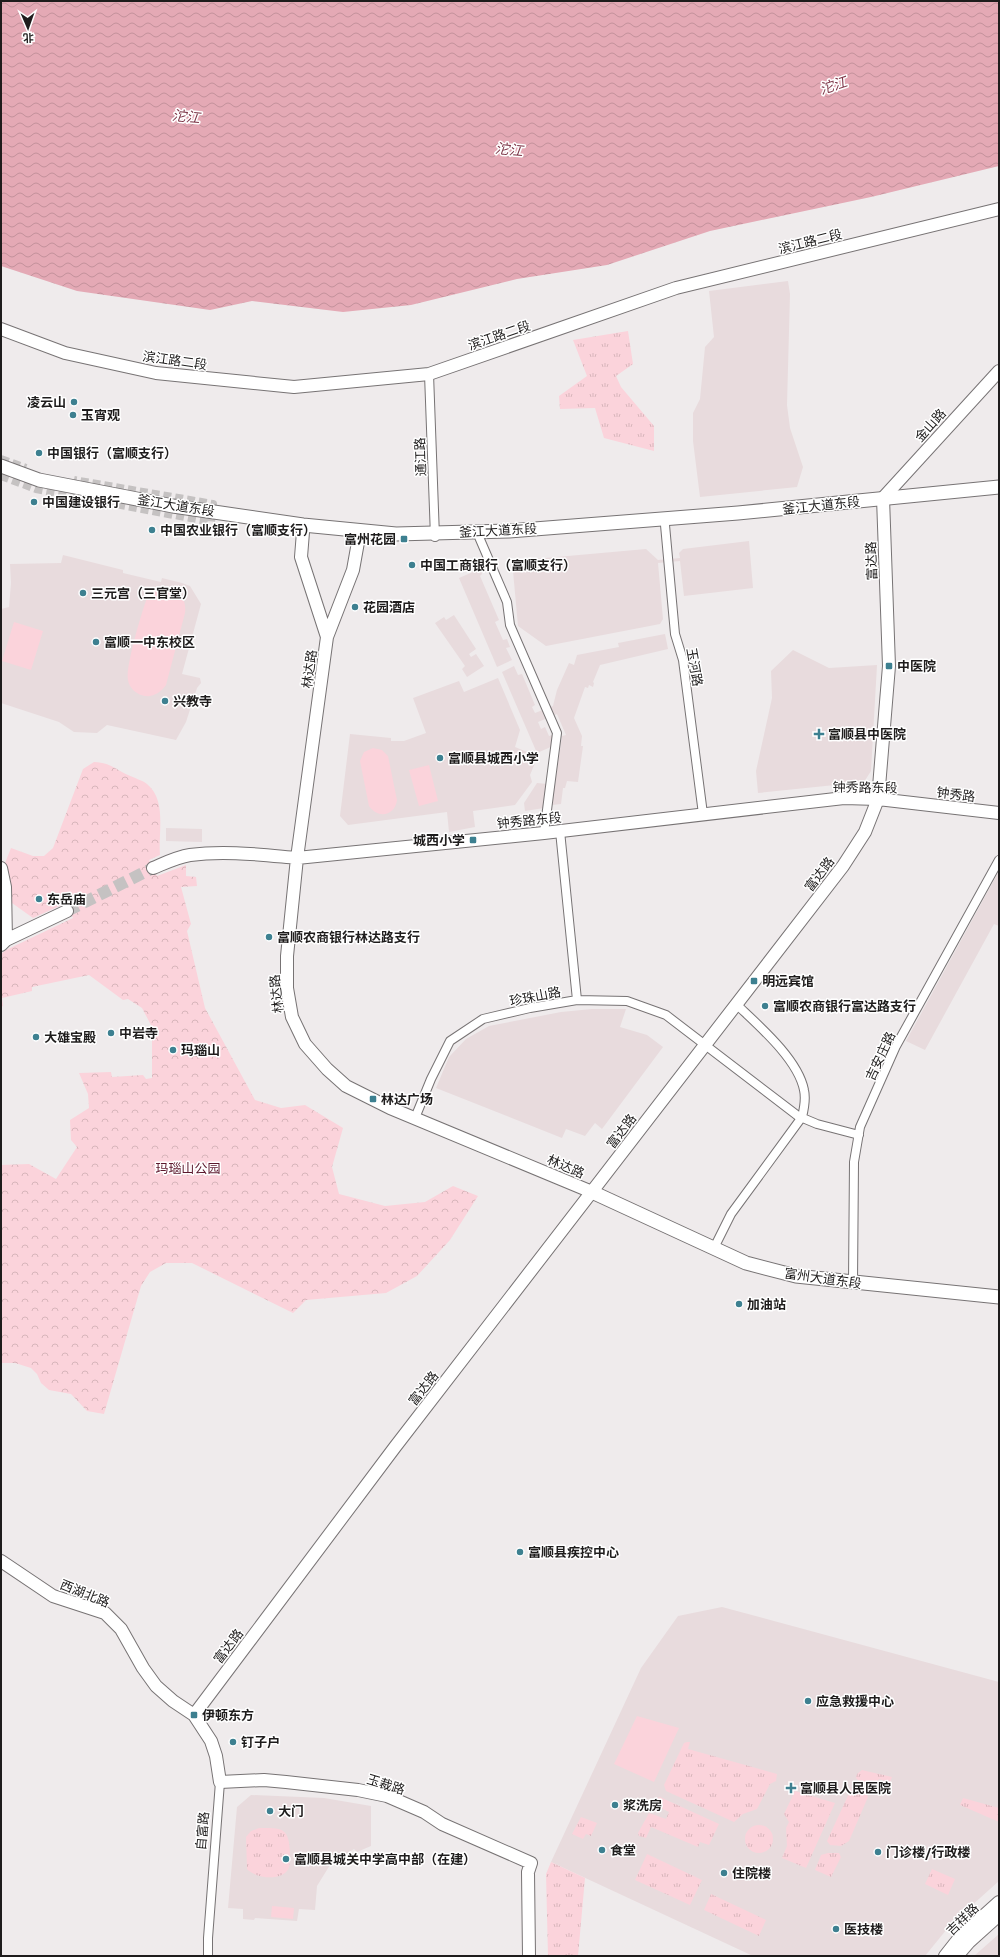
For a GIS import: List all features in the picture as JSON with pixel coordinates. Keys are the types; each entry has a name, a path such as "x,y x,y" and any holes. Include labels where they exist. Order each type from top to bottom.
{"main road":[{"name":"釜江大道东段","path":"1,466 40,480 173,506 396,540 999,494"},
{"name":"釜江大道东段","path":"1,473 44,487 180,513 303,532 360,534"},
{"name":"釜江大道东段","path":"435,536 509,537 665,525 883,502 999,487"},
{"name":"富州大道东段","path":"592,1192 746,1263 796,1276 999,1297"}],"street":[{"name":"滨江路二段","path":"1,329 65,353 156,373 294,388 429,374 676,288 999,209"},
{"name":"金山路","path":"883,502 999,371"},
{"name":"通江路","path":"429,374 435,536"},
{"name":"富达路","path":"194,1715 395,1448 843,866 865,832 878,799 889,666 883,502"},
{"name":"玉河路","path":"665,525 675,634 683,660 703,814"},
{"path":"303,532 301,557 327,637"},
{"path":"327,637 353,570 360,534"},
{"path":"480,537 507,602 510,625 557,733 544,833"},
{"name":"林达路","path":"327,637 297,858 287,956 287,988 292,1017 306,1044 327,1070 346,1086 415,1118 592,1192"},
{"name":"钟秀路东段","path":"153,868 189,855 200,854 267,855 297,858 544,833 844,798 910,802"},
{"name":"钟秀路","path":"910,802 999,813"},
{"path":"560,831 577,1000"},
{"name":"吉安庄路","path":"853,1282 854,1162 860,1128 896,1046 999,860"},
{"path":"1,868 5,887 3,943 67,911"},
{"name":"珍珠山路","path":"415,1118 431,1079 450,1041 483,1019 530,1008 577,1000 628,1001 666,1015 802,1118 817,1124 859,1135"},
{"path":"714,1248 731,1214 802,1118 804,1104 804,1090 793,1066 769,1035 736,1004"},
{"name":"西湖北路","path":"1,1561 53,1596 105,1613 121,1629 143,1668 156,1686 172,1701 194,1715"},
{"name":"自富路","path":"194,1715 211,1741 216,1756 220,1782 208,1938 208,1956"},
{"name":"玉裁路","path":"220,1782 264,1780 358,1790 387,1796 424,1812 442,1824 531,1863"},
{"path":"529,1956 528,1872 531,1863"},
{"path":"531,1863 534,1871 536,1956"},
{"name":"吉祥路","path":"945,1956 960,1937 999,1902"},
{"name":"吉祥路","path":"957,1956 969,1942 999,1915"}],"shaded area":[{"path":"788,281 790,294 787,405 790,428 803,467 797,487 700,497 693,441 693,413 700,399 705,347 714,337 709,291"},
{"path":"749,541 753,588 684,596 680,561 658,563 663,619 660,624 546,646 518,626 513,571 523,560 646,549 658,560 680,558 679,553 683,549"},
{"name":"富顺一中东校区","path":"63,555 123,570 123,573 161,582 162,578 182,583 190,586 201,604 182,674 200,678 201,683 197,688 186,722 176,740 107,725 97,733 74,732 59,722 1,703 1,609 9,607 11,583 10,564 61,563"},
{"path":"480,569 482,574 480,576 499,620 495,622 503,640 507,639 510,647 506,648 512,660 497,667 459,578"},
{"path":"454,615 476,649 469,654 471,657 476,654 484,666 467,677 462,669 465,666 435,623 444,617 446,620"},
{"path":"665,634 668,649 600,665 593,682 593,687 589,685 588,688 585,687 574,718 582,736 581,746 583,746 578,782 567,781 565,788 563,788 561,804 552,805 562,736 566,735 557,714 538,722 541,729 545,727 549,736 552,735 554,740 551,741 553,746 537,753 502,672 514,666 518,675 522,674 535,705 532,707 535,713 553,706 557,690 569,663 574,665 577,655 619,647 618,643"},
{"name":"富顺县中医院","path":"793,650 829,668 877,665 871,771 864,782 758,793 756,771 772,698 771,671"},
{"name":"富顺县城西小学","path":"498,678 520,730 515,747 532,754 535,763 530,775 532,782 515,805 473,811 475,827 449,832 447,812 348,825 340,816 350,734 391,738 391,741 404,741 426,733 413,698 459,681 464,692"},
{"path":"537,783 547,784 544,808 525,811 524,803"},
{"path":"166,828 202,829 202,842 166,841"},
{"path":"999,871 999,926 994,924 925,1050 906,1041"},
{"path":"592,1009 626,1009 620,1027 647,1035 663,1047 602,1129 595,1123 585,1136 566,1129 562,1138 436,1088 449,1057 466,1039 489,1026 561,1012"},
{"name":"富顺县人民医院","path":"722,1607 999,1682 999,1881 951,1924 925,1956 753,1956 551,1862 641,1668 678,1616"},
{"name":"富顺县城关中学高中部（在建）","path":"251,1795 324,1798 371,1806 371,1846 357,1852 354,1849 330,1865 317,1886 315,1910 299,1909 297,1921 255,1918 254,1920 243,1919 243,1909 228,1908 237,1807"},
{"path":"999,1934 999,1956 974,1956"}],"green space":[{"path":"628,331 633,364 616,376 621,387 654,426 654,451 604,438 595,408 560,409 559,396 587,376 573,340"},
{"path":"168,588 177,592 183,598 185,603 185,613 166,685 157,694 145,696 136,693 130,686 128,680 131,652 147,598 154,591"},
{"path":"14,622 43,631 31,670 2,661"},
{"path":"373,748 382,750 388,756 397,800 393,810 386,814 377,813 369,806 360,761 364,752"},
{"name":"玛瑙山公园","path":"94,762 112,766 147,784 153,791 157,799 160,817 160,855 149,860 157,876 186,865 186,876 196,877 197,886 181,887 191,924 187,931 205,1008 255,1100 281,1108 305,1105 343,1128 332,1167 339,1194 385,1206 425,1202 453,1186 478,1196 450,1240 417,1276 386,1293 306,1300 293,1313 192,1263 166,1263 150,1272 141,1286 104,1414 87,1411 71,1394 49,1390 41,1383 37,1374 31,1368 15,1363 1,1363 1,1165 29,1164 56,1179 77,1147 71,1140 70,1120 89,1108 88,1094 79,1073 111,1072 112,1077 143,1075 146,1079 152,1078 152,1027 142,1008 128,999 123,1000 89,975 32,987 32,991 2,998 3,1006 1,1007 1,954 6,950 73,918 66,903 33,918 12,903 9,873 5,863 11,848 33,856 44,856 53,848 83,769"},
{"path":"429,765 438,801 419,806 409,770"},
{"path":"637,1716 679,1728 654,1782 614,1764"},
{"path":"690,1742 688,1749 777,1774 776,1781 770,1784 757,1809 743,1814 734,1822 666,1791 664,1785 684,1743"},
{"path":"862,1770 892,1777 890,1782 879,1779 875,1787 859,1781 856,1778 857,1774"},
{"path":"855,1788 866,1793 868,1797 849,1841 841,1846 830,1845 827,1841 851,1789"},
{"path":"795,1791 835,1803 806,1868 782,1858 787,1846 786,1828 789,1822 784,1814"},
{"path":"660,1797 719,1824 709,1845 700,1842 698,1847 651,1827 646,1838 639,1836 638,1833 649,1813 666,1819 669,1812 653,1804 655,1799"},
{"path":"963,1798 999,1808 999,1822 960,1805"},
{"path":"581,1817 597,1823 591,1836 586,1834 583,1839 572,1834"},
{"path":"759,1825 769,1829 773,1839 769,1849 759,1853 749,1849 745,1839 749,1829"},
{"path":"259,1828 279,1829 286,1834 289,1844 290,1862 287,1871 283,1874 267,1877 256,1875 247,1869 246,1837 251,1831"},
{"path":"828,1853 839,1853 841,1857 831,1877 815,1870 821,1855"},
{"path":"647,1854 702,1880 690,1905 635,1880"},
{"path":"551,1862 585,1878 578,1956 548,1956 546,1874"},
{"path":"932,1869 955,1879 948,1895 925,1884"},
{"path":"711,1894 766,1920 759,1936 704,1910"},
{"path":"272,1906 294,1908 293,1919 271,1917"}],"water":[{"name":"沱江","path":"1,1 999,1 999,166 871,197 710,231 607,265 517,279 411,305 343,312 252,301 210,310 77,291 1,266"}],"tunnel":[{"path":"1,459 26,468"},
{"path":"1,476 36,489 211,522 213,504 74,480"},
{"path":"67,911 153,868"}],"place":[{"name":"凌云山","path":"74,402"},
{"name":"玉宵观","path":"73,415"},
{"name":"中国银行（富顺支行）","path":"39,453"},
{"name":"中国建设银行","path":"34,502"},
{"name":"中国农业银行（富顺支行）","path":"152,530"},
{"name":"富州花园","path":"404,539"},
{"name":"中国工商银行（富顺支行）","path":"412,565"},
{"name":"三元宫（三官堂）","path":"83,593"},
{"name":"花园酒店","path":"355,607"},
{"name":"富顺一中东校区","path":"96,642"},
{"name":"中医院","path":"889,666"},
{"name":"兴教寺","path":"165,701"},
{"name":"富顺县中医院","path":"819,734"},
{"name":"富顺县城西小学","path":"440,758"},
{"name":"城西小学","path":"473,840"},
{"name":"东岳庙","path":"39,899"},
{"name":"富顺农商银行林达路支行","path":"269,937"},
{"name":"明远宾馆","path":"754,981"},
{"name":"富顺农商银行富达路支行","path":"765,1006"},
{"name":"中岩寺","path":"111,1033"},
{"name":"大雄宝殿","path":"36,1037"},
{"name":"玛瑙山","path":"173,1050"},
{"name":"林达广场","path":"373,1099"},
{"name":"加油站","path":"739,1304"},
{"name":"富顺县疾控中心","path":"520,1552"},
{"name":"应急救援中心","path":"808,1701"},
{"name":"伊顿东方","path":"194,1715"},
{"name":"钉子户","path":"233,1742"},
{"name":"富顺县人民医院","path":"791,1788"},
{"name":"浆洗房","path":"615,1805"},
{"name":"大门","path":"270,1811"},
{"name":"食堂","path":"602,1850"},
{"name":"门诊楼/行政楼","path":"878,1852"},
{"name":"富顺县城关中学高中部（在建）","path":"286,1859"},
{"name":"住院楼","path":"724,1873"},
{"name":"医技楼","path":"836,1929"}]}
